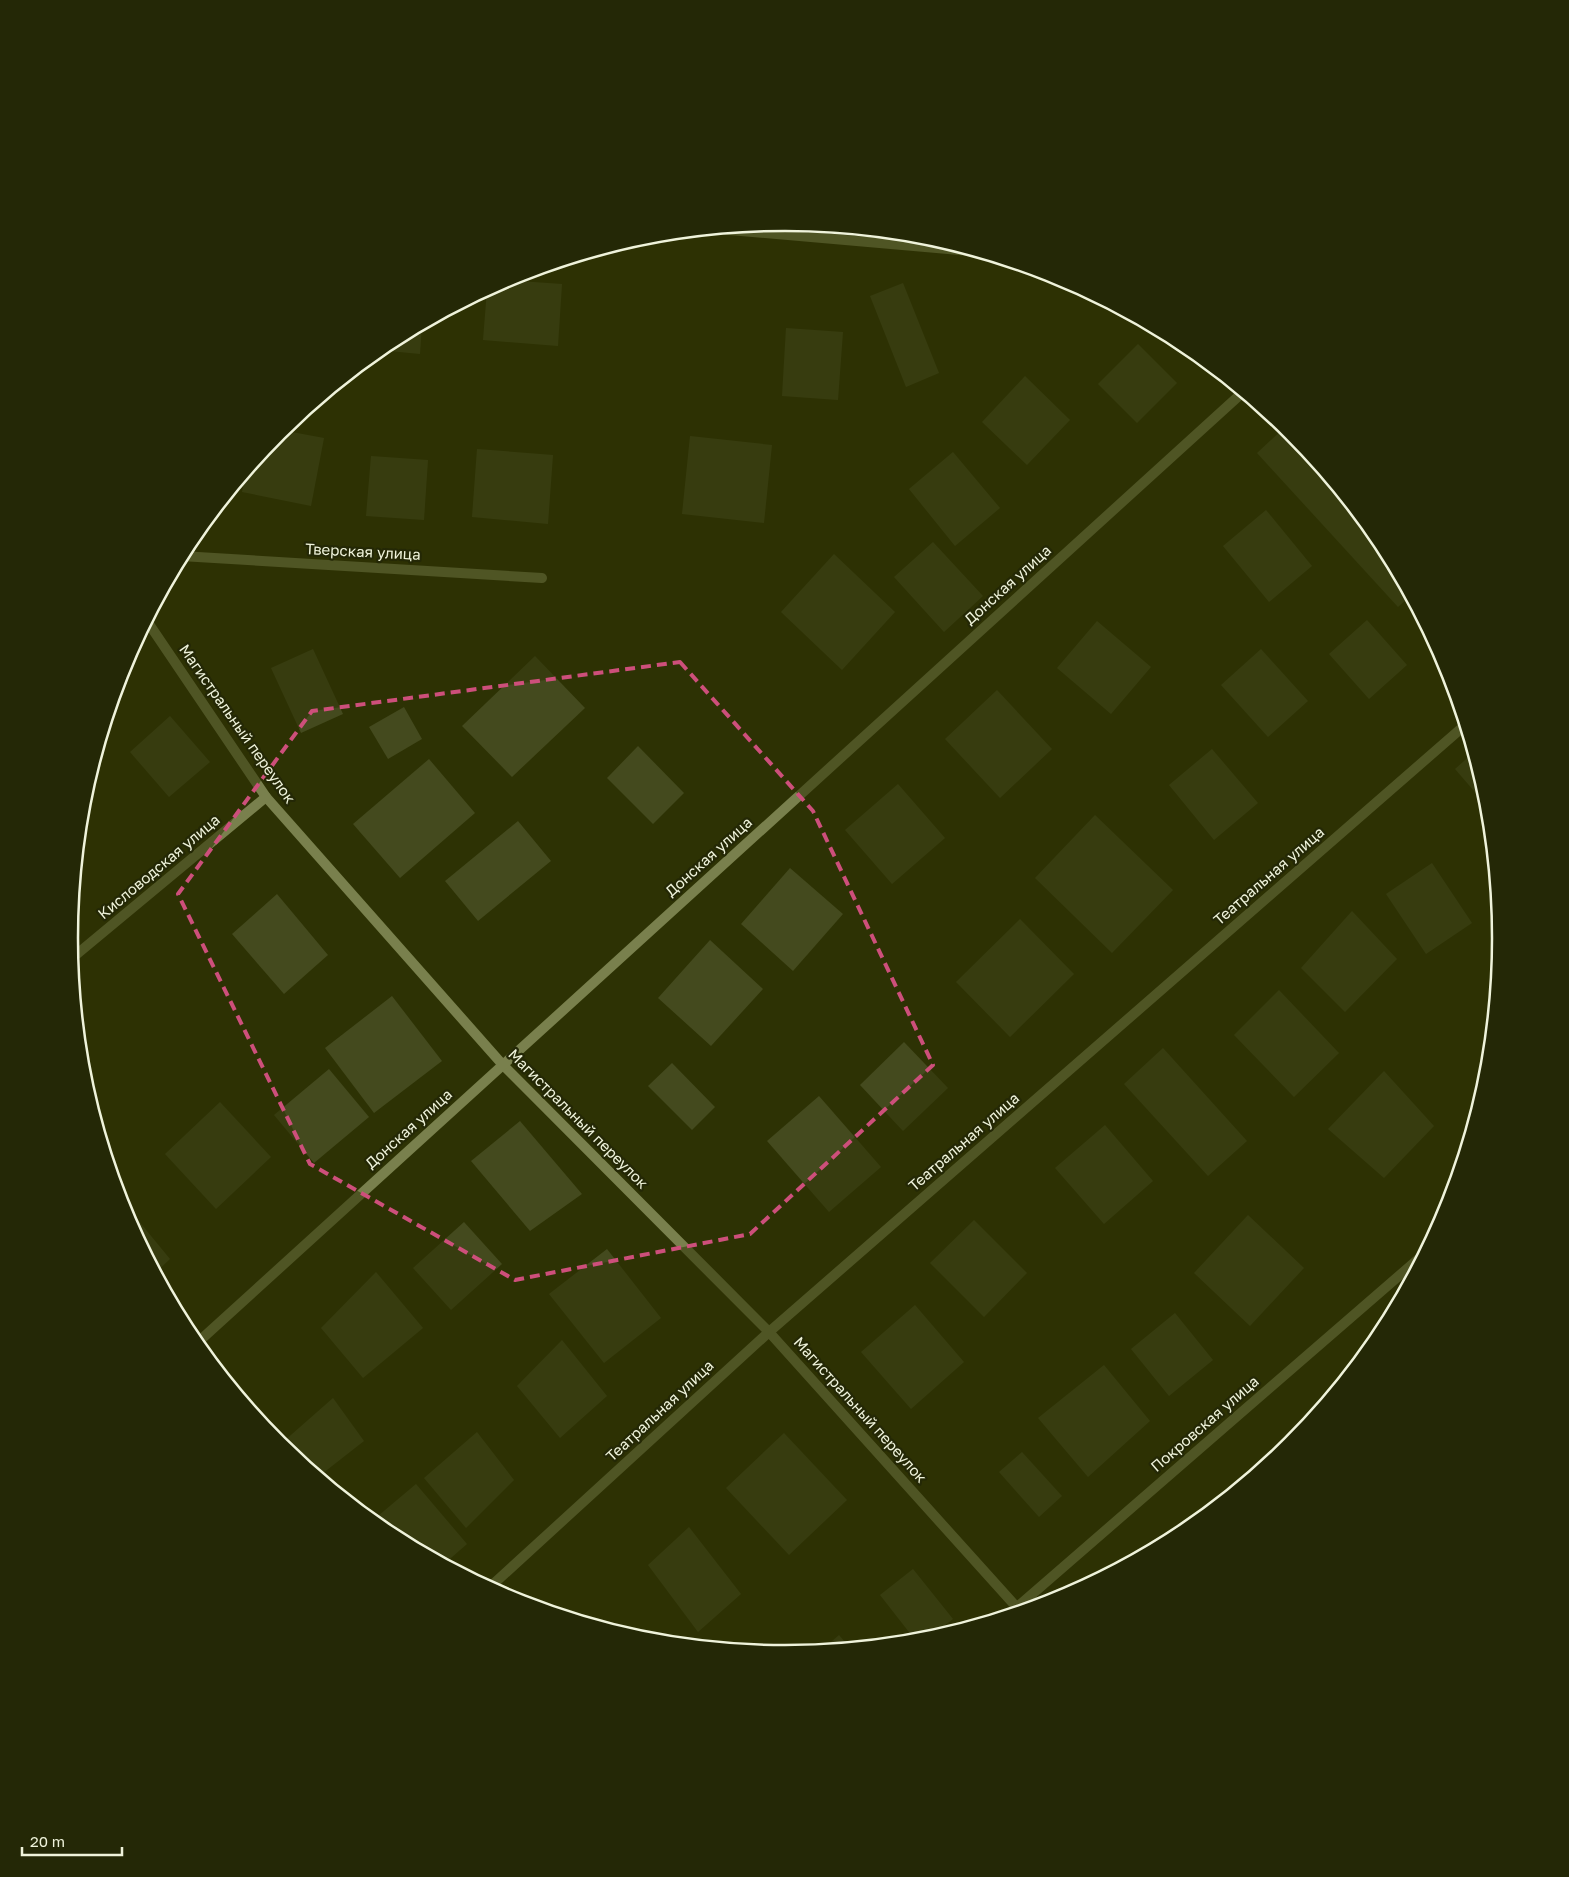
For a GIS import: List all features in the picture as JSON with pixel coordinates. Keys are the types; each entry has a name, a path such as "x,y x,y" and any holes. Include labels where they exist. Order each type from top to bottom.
{"street":[{"path":"755,232 934,248"},
{"name":"Донская улица","path":"202,1338 1238,397"},
{"name":"Тверская улица","path":"190,557 542,578"},
{"name":"Магистральный переулок","path":"150,626 266,797 502,1064 769,1332 1016,1607"},
{"name":"Театральная улица","path":"494,1583 769,1332 1459,730"},
{"name":"Кисловодская улица","path":"78,953 266,797"},
{"name":"Покровская улица","path":"1024,1603 1411,1265"}],"highlighted area":[{"path":"680,662 813,811 933,1065 750,1234 515,1280 310,1164 178,894 312,711"}],"building":[{"path":"524,281 562,284 558,346 483,340 486,297"},
{"path":"903,283 939,373 906,387 870,296"},
{"path":"786,328 843,332 838,400 782,396"},
{"path":"421,332 420,354 392,351"},
{"path":"1138,344 1177,383 1137,423 1098,384"},
{"path":"1025,376 1070,420 1027,465 982,422"},
{"path":"292,432 324,438 311,506 242,492 244,484 253,472"},
{"path":"1278,433 1284,439 1316,472 1345,508 1372,546 1405,600 1398,607 1257,453"},
{"path":"690,436 772,445 764,523 682,514"},
{"path":"477,449 553,455 548,524 472,517"},
{"path":"953,452 1000,508 955,546 909,489"},
{"path":"371,456 428,460 424,520 366,516"},
{"path":"1266,510 1312,566 1269,602 1223,546"},
{"path":"933,542 983,596 944,632 894,577"},
{"path":"834,554 895,612 842,670 781,612"},
{"path":"1367,620 1407,665 1369,699 1329,654"},
{"path":"1097,621 1151,667 1111,714 1057,668"},
{"path":"313,649 343,714 301,733 271,668"},
{"path":"1261,649 1308,701 1268,737 1221,685"},
{"path":"535,656 585,708 512,777 462,726"},
{"path":"997,690 1052,749 1000,798 945,739"},
{"path":"404,707 422,739 388,759 369,727"},
{"path":"170,716 210,762 169,797 130,752"},
{"path":"638,746 684,793 653,824 607,778"},
{"path":"1212,749 1258,803 1214,840 1169,785"},
{"path":"1467,758 1476,793 1455,769"},
{"path":"429,759 475,813 400,878 353,824"},
{"path":"898,784 945,838 892,884 845,830"},
{"path":"1095,815 1173,890 1112,953 1035,878"},
{"path":"518,821 551,861 478,921 445,881"},
{"path":"1432,863 1472,923 1426,954 1386,894"},
{"path":"790,868 843,914 793,971 741,924"},
{"path":"277,894 328,955 284,994 232,934"},
{"path":"1352,911 1397,959 1345,1012 1301,968"},
{"path":"1020,919 1074,974 1010,1037 956,982"},
{"path":"710,940 763,989 711,1046 658,998"},
{"path":"1279,990 1339,1053 1294,1097 1234,1035"},
{"path":"392,996 442,1061 374,1113 325,1048"},
{"path":"904,1042 948,1088 903,1131 860,1085"},
{"path":"1163,1048 1247,1141 1208,1176 1124,1084"},
{"path":"672,1063 715,1107 692,1130 648,1086"},
{"path":"329,1069 369,1117 314,1163 274,1115"},
{"path":"1384,1071 1434,1126 1384,1178 1328,1129"},
{"path":"819,1096 881,1167 829,1212 767,1141"},
{"path":"220,1102 271,1157 216,1209 165,1154"},
{"path":"520,1121 582,1194 530,1231 471,1161"},
{"path":"1105,1125 1153,1181 1104,1224 1055,1168"},
{"path":"134,1215 170,1259 160,1269"},
{"path":"1248,1215 1304,1268 1250,1326 1194,1273"},
{"path":"974,1220 1027,1273 984,1317 930,1263"},
{"path":"464,1222 502,1264 451,1310 413,1268"},
{"path":"607,1249 661,1318 604,1363 549,1294"},
{"path":"376,1272 423,1328 363,1378 321,1328"},
{"path":"915,1305 964,1362 911,1409 861,1352"},
{"path":"1175,1313 1213,1360 1169,1396 1131,1349"},
{"path":"562,1340 607,1396 560,1438 517,1386"},
{"path":"1104,1365 1150,1421 1088,1477 1038,1418"},
{"path":"333,1398 364,1441 322,1474 286,1439"},
{"path":"477,1432 514,1480 466,1528 424,1478"},
{"path":"784,1433 847,1500 789,1555 726,1488"},
{"path":"1022,1452 1062,1496 1039,1517 999,1472"},
{"path":"416,1484 467,1544 448,1560 378,1516"},
{"path":"689,1527 741,1594 698,1632 648,1565"},
{"path":"913,1569 953,1619 943,1627 910,1634 880,1595"},
{"path":"839,1635 845,1642 831,1644 829,1644"}]}
